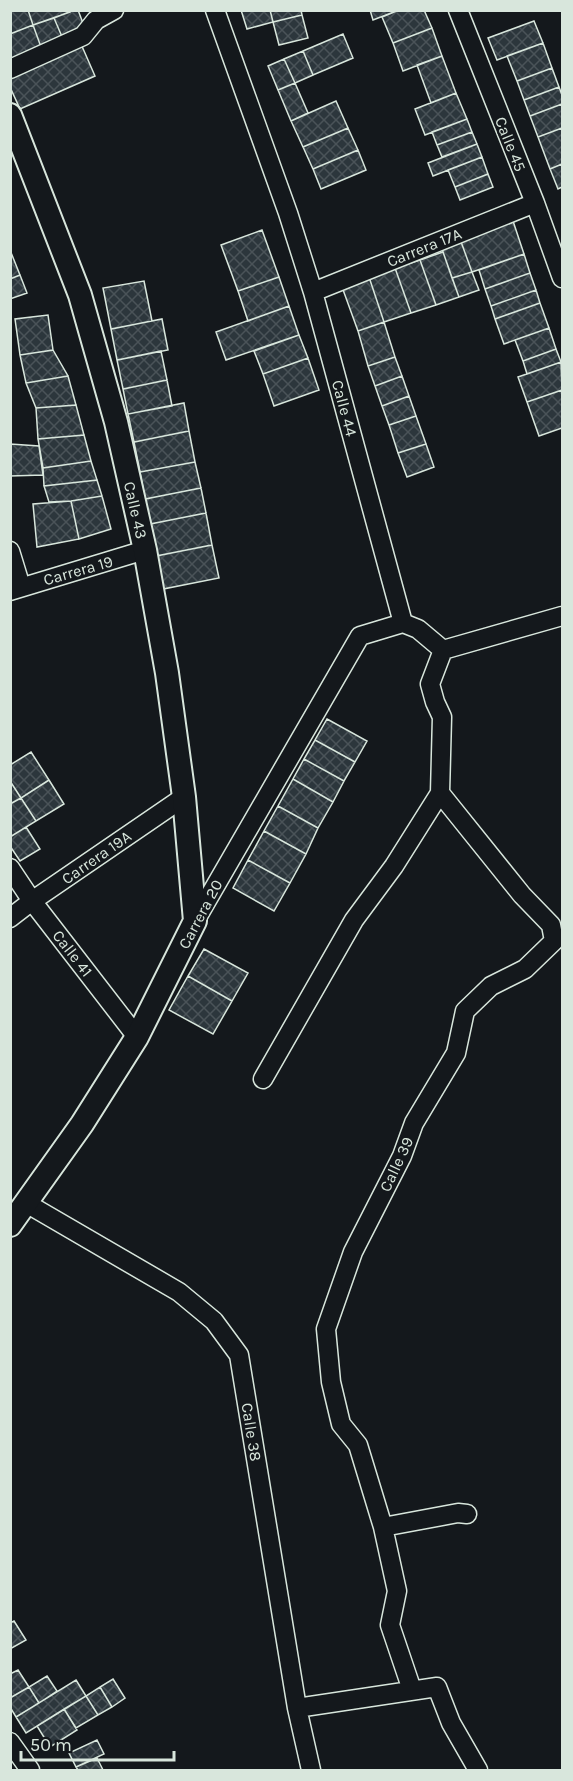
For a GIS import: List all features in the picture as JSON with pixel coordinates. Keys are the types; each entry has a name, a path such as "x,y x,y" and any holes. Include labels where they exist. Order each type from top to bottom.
{"street":[{"path":"10,69 83,36 96,21 114,10"},
{"name":"Calle 44","path":"215,10 288,213 313,292 403,623"},
{"name":"Calle 45","path":"458,10 535,203 562,278"},
{"name":"Calle 43","path":"10,115 80,295 116,422 145,550 167,673 183,797 195,921"},
{"name":"Carrera 17A","path":"313,292 535,203"},
{"name":"Carrera 19","path":"16,589 145,550"},
{"path":"10,551 16,589"},
{"path":"443,650 562,616"},
{"path":"403,623 418,629 443,650"},
{"name":"Carrera 20","path":"10,1225 82,1124 137,1037 195,921 360,636 403,623"},
{"path":"263,1079 354,920 394,866 440,793 442,717 430,684 443,650"},
{"name":"Calle 39","path":"383,1527 358,1445 341,1424 331,1383 326,1329 353,1252 402,1156 414,1123 456,1053 465,1011 491,986 525,969 554,941 551,925 522,895 440,793"},
{"name":"Carrera 19A","path":"10,918 183,797"},
{"name":"Calle 41","path":"10,868 32,901 137,1037"},
{"name":"Calle 38","path":"26,1203 179,1293 214,1321 239,1355 297,1708 311,1770"},
{"path":"412,1690 390,1625 397,1591 383,1527 458,1513 467,1514"},
{"path":"297,1708 437,1687 451,1723 478,1770"},
{"path":"10,1742 30,1770"}],"building":[{"path":"10,10 28,10 33,25 10,34"},
{"path":"28,10 69,10 70,12 33,25"},
{"path":"78,10 86,31 63,39 54,18"},
{"path":"241,10 270,10 273,22 247,29"},
{"path":"270,10 301,10 302,15 273,22"},
{"path":"370,10 399,10 373,20"},
{"path":"399,10 424,10 432,28 393,43 382,17"},
{"path":"302,15 308,38 279,45 273,22"},
{"path":"54,18 63,39 41,47 33,25"},
{"path":"534,21 543,43 497,60 488,38"},
{"path":"33,25 41,47 10,59 10,34"},
{"path":"432,28 442,56 403,71 393,43"},
{"path":"343,34 353,58 313,75 303,51"},
{"path":"543,43 552,68 517,81 507,56"},
{"path":"81,44 95,76 20,109 10,87 10,75"},
{"path":"303,51 313,75 295,83 284,59"},
{"path":"442,56 456,93 431,103 417,65"},
{"path":"284,59 295,83 278,90 268,66"},
{"path":"552,68 559,87 524,100 517,81"},
{"path":"295,83 308,113 291,121 278,90"},
{"path":"559,87 562,104 530,116 524,100"},
{"path":"456,93 467,119 425,135 415,109"},
{"path":"336,101 348,128 303,147 291,121"},
{"path":"562,104 562,128 538,137 530,116"},
{"path":"467,119 472,132 437,145 432,132"},
{"path":"348,128 358,150 313,169 303,147"},
{"path":"562,128 562,164 550,169 538,137"},
{"path":"472,132 477,144 442,157 437,145"},
{"path":"477,144 482,157 433,176 428,163"},
{"path":"358,150 366,170 321,189 313,169"},
{"path":"482,157 488,174 455,187 448,170"},
{"path":"562,164 562,187 558,189 550,169"},
{"path":"488,174 493,187 460,200 455,187"},
{"path":"513,221 524,254 472,272 460,239"},
{"path":"262,230 279,277 238,291 221,245"},
{"path":"460,239 472,272 452,278 441,246"},
{"path":"10,250 20,275 10,279"},
{"path":"443,252 459,297 436,305 420,260"},
{"path":"524,254 530,273 485,289 479,270"},
{"path":"420,260 436,305 411,313 395,268"},
{"path":"395,268 411,313 384,322 369,277"},
{"path":"472,272 479,290 459,297 452,278"},
{"path":"530,273 536,290 491,306 485,289"},
{"path":"20,275 27,293 10,299 10,279"},
{"path":"279,277 289,306 248,321 238,291"},
{"path":"369,277 384,322 358,331 342,287"},
{"path":"144,281 152,321 111,329 103,288"},
{"path":"536,290 540,303 495,319 491,306"},
{"path":"540,303 549,328 504,344 495,319"},
{"path":"289,306 299,335 226,360 216,332"},
{"path":"48,315 53,350 20,355 15,319"},
{"path":"162,319 168,350 117,360 111,329"},
{"path":"384,322 395,357 368,366 358,331"},
{"path":"549,328 556,349 523,361 515,340"},
{"path":"299,335 308,358 263,374 254,351"},
{"path":"556,349 561,362 527,374 523,361"},
{"path":"53,350 68,376 26,383 20,355"},
{"path":"161,351 167,380 123,389 117,360"},
{"path":"395,357 402,376 375,386 368,366"},
{"path":"308,358 319,390 274,406 263,374"},
{"path":"561,362 562,390 527,402 518,377"},
{"path":"68,376 76,405 36,408 26,383"},
{"path":"402,376 409,396 382,406 375,386"},
{"path":"167,380 172,406 128,414 123,389"},
{"path":"562,390 562,428 539,436 527,402"},
{"path":"409,396 416,416 389,425 382,406"},
{"path":"184,403 189,431 134,442 128,414"},
{"path":"76,405 84,435 38,439 36,408"},
{"path":"416,416 426,444 398,453 389,425"},
{"path":"189,431 195,462 140,472 134,442"},
{"path":"84,435 91,461 43,468 38,439"},
{"path":"10,444 39,446 43,475 10,476"},
{"path":"426,444 434,467 407,477 398,453"},
{"path":"91,461 97,480 44,486 43,468"},
{"path":"195,462 201,488 145,499 140,472"},
{"path":"97,480 102,496 71,501 49,502 44,486"},
{"path":"201,488 206,513 150,524 145,499"},
{"path":"102,496 111,529 79,539 71,501"},
{"path":"71,501 79,539 37,547 33,504"},
{"path":"206,513 212,545 156,556 150,524"},
{"path":"212,545 219,578 163,589 156,556"},
{"path":"327,719 367,741 355,762 315,740"},
{"path":"315,740 355,762 344,781 304,759"},
{"path":"31,752 49,780 21,798 10,781 10,765"},
{"path":"304,759 344,781 333,802 293,779"},
{"path":"293,779 333,802 318,828 278,806"},
{"path":"49,780 64,804 36,821 21,798"},
{"path":"10,781 21,798 10,804"},
{"path":"21,798 36,821 10,837 10,804"},
{"path":"278,806 318,828 306,854 264,831"},
{"path":"26,827 40,849 20,861 10,846 10,837"},
{"path":"264,831 306,854 290,883 248,860"},
{"path":"248,860 290,883 274,911 233,888"},
{"path":"204,949 248,973 232,1001 188,976"},
{"path":"188,976 232,1001 213,1034 169,1010"},
{"path":"14,1621 26,1640 10,1649 10,1623"},
{"path":"18,1670 29,1687 10,1698 10,1674"},
{"path":"47,1676 57,1691 39,1703 29,1687"},
{"path":"113,1679 125,1698 112,1707 100,1687"},
{"path":"76,1680 86,1696 26,1733 16,1717"},
{"path":"29,1687 39,1703 16,1717 10,1707 10,1698"},
{"path":"100,1687 112,1707 98,1715 86,1696"},
{"path":"86,1696 98,1715 76,1728 64,1709"},
{"path":"64,1709 77,1730 50,1747 37,1726"},
{"path":"97,1740 104,1754 76,1767 69,1753"},
{"path":"97,1758 103,1770 78,1770 76,1767"}]}
